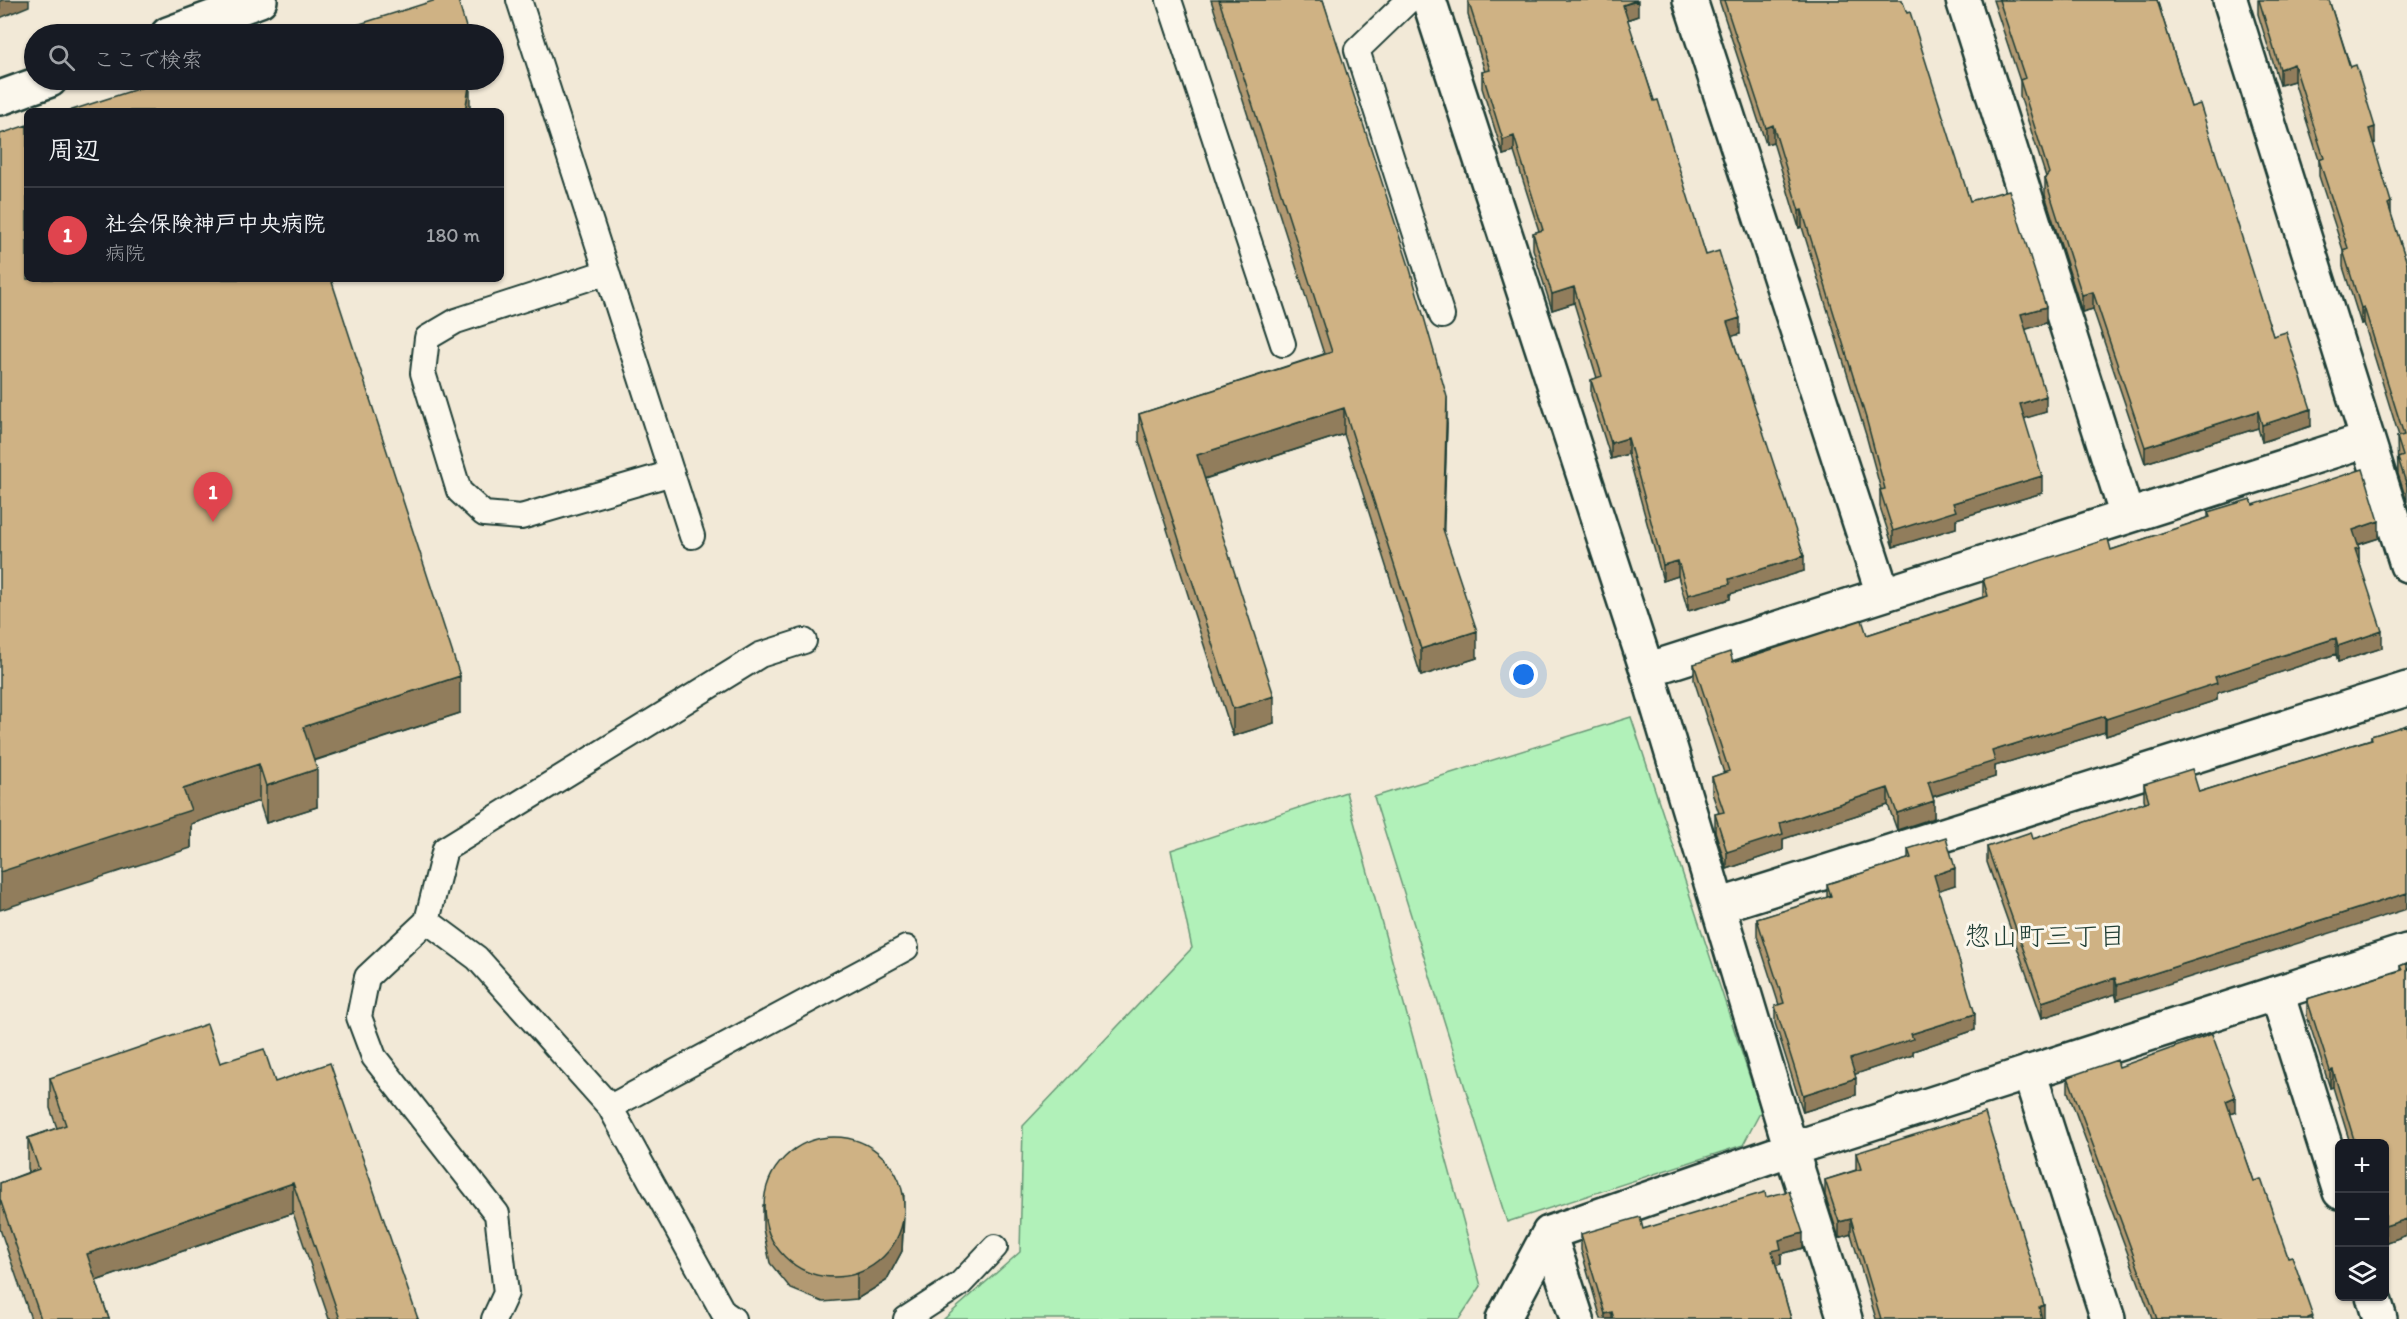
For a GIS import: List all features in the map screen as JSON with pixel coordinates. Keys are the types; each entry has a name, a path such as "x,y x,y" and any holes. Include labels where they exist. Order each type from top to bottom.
{"street":[{"path":"195,24 260,0"},
{"path":"1429,0 1647,670 1791,1149 1845,1319"},
{"path":"1690,0 1883,594"},
{"path":"1962,0 2127,516"},
{"path":"2230,0 2407,566"},
{"path":"0,98 24,89"},
{"path":"1647,670 2367,440"},
{"path":"1718,906 2407,689"},
{"path":"1503,1319 1549,1233 1791,1149 2407,951"},
{"path":"2277,993 2335,1176"},
{"path":"2029,1072 2108,1319"},
{"path":"1549,1233 1577,1319"},
{"path":"2375,1301 2380,1319"}],"lane":[{"path":"519,0 692,536"},
{"path":"1169,0 1283,344"},
{"path":"1409,0 1357,50 1442,316"},
{"path":"607,272 456,321 426,338 423,373 459,491 484,514 521,517 672,473"},
{"path":"494,1319 506,1293 497,1214 374,1057 359,1017 367,977 427,921 445,849 760,655 804,641"},
{"path":"427,921 477,958 610,1107 723,1312 733,1319"},
{"path":"610,1107 906,948"},
{"path":"906,1319 960,1284 994,1247"}],"green space":[{"path":"1631,717 1761,1111 1743,1145 1507,1222 1374,797"},
{"path":"1346,792 1481,1286 1459,1319 944,1319 1020,1252 1023,1126 1192,948 1171,850"}],"building":[{"path":"436,0 458,0 465,24 360,24"},
{"path":"1219,0 1323,0 1410,269 1447,397 1443,529 1477,631 1421,649 1344,408 1197,455 1274,696 1233,709 1139,414 1332,352"},
{"path":"1468,0 1637,0 1623,5 1654,101 1658,100 1706,255 1719,251 1740,318 1727,322 1804,556 1729,579 1730,584 1688,595 1678,561 1663,565 1628,438 1611,443 1591,380 1602,376 1574,287 1552,294 1533,233 1543,230 1514,136 1503,140 1482,72 1490,70"},
{"path":"1724,0 1902,0 1907,13 1910,12 1970,201 2009,190 2046,307 2021,314 2046,396 2020,404 2042,476 1953,503 1956,511 1893,531 1880,490 1885,489 1866,418 1802,210 1799,211 1773,125 1766,128"},
{"path":"1999,0 2157,0 2191,107 2200,104 2273,336 2286,332 2311,409 2262,425 2258,411 2145,447 2093,292 2082,295 2045,178 2049,173 2020,80 2025,78"},
{"path":"2259,0 2329,0 2350,67 2356,65 2375,127 2369,129 2391,202 2388,204 2407,263 2407,486 2398,458 2403,456 2397,437 2404,435 2364,307 2361,308 2343,250 2348,248 2319,160 2324,158 2294,64 2280,69"},
{"path":"134,90 468,90 466,108 78,108"},
{"path":"24,126 24,282 332,282 460,676 303,727 317,769 266,786 259,764 183,789 191,810 0,872 0,134"},
{"path":"2363,469 2379,521 2353,530 2359,548 2355,549 2382,631 2338,646 2336,638 2215,677 2217,683 2106,719 2105,716 1992,751 1995,761 1928,782 1934,801 1897,813 1888,788 1780,823 1783,834 1727,852 1715,814 1724,812 1712,777 1729,771 1694,664 1730,652 1733,662 1862,620 1867,635 1988,596 1983,579 2108,539 2111,550 2210,517 2208,512 2251,499 2253,505"},
{"path":"2407,725 2407,893 2117,985 2115,978 2042,1002 1987,847 2031,832 2033,839 2149,801 2144,784 2192,769 2199,792 2372,739 2371,736"},
{"path":"1946,837 1955,868 1934,875 1975,1014 1911,1034 1913,1039 1850,1059 1856,1078 1803,1095 1775,1006 1784,1003 1757,919 1831,896 1827,884 1911,858 1908,849"},
{"path":"2407,963 2407,1219 2389,1225 2389,1139 2354,1139 2333,1070 2330,1071 2307,999 2402,970 2400,966"},
{"path":"207,1024 220,1063 264,1049 275,1082 330,1063 418,1319 340,1319 293,1183 87,1254 109,1319 41,1319 0,1199 0,1183 39,1169 28,1138 66,1125 50,1078"},
{"path":"2212,1034 2235,1097 2226,1101 2254,1181 2261,1179 2288,1257 2292,1256 2313,1316 2308,1319 2157,1319 2068,1077 2117,1060 2119,1067"},
{"path":"1985,1113 2044,1305 2039,1307 2042,1319 1881,1319 1851,1219 1839,1222 1825,1180 1861,1169 1856,1153"},
{"path":"834,1137 861,1142 883,1158 899,1180 904,1207 899,1234 883,1256 861,1272 834,1277 807,1272 785,1256 769,1234 764,1207 769,1180 785,1158 807,1142"},
{"path":"1789,1191 1803,1233 1779,1240 1781,1249 1772,1251 1791,1319 1614,1319 1612,1312 1605,1314 1581,1234 1640,1217 1643,1229 1765,1192 1766,1197"}],"place":[{"name":"社会保険神戸中央病院","path":"213,522"}],"district":[{"name":"惣山町三丁目","path":"2045,935"}]}
